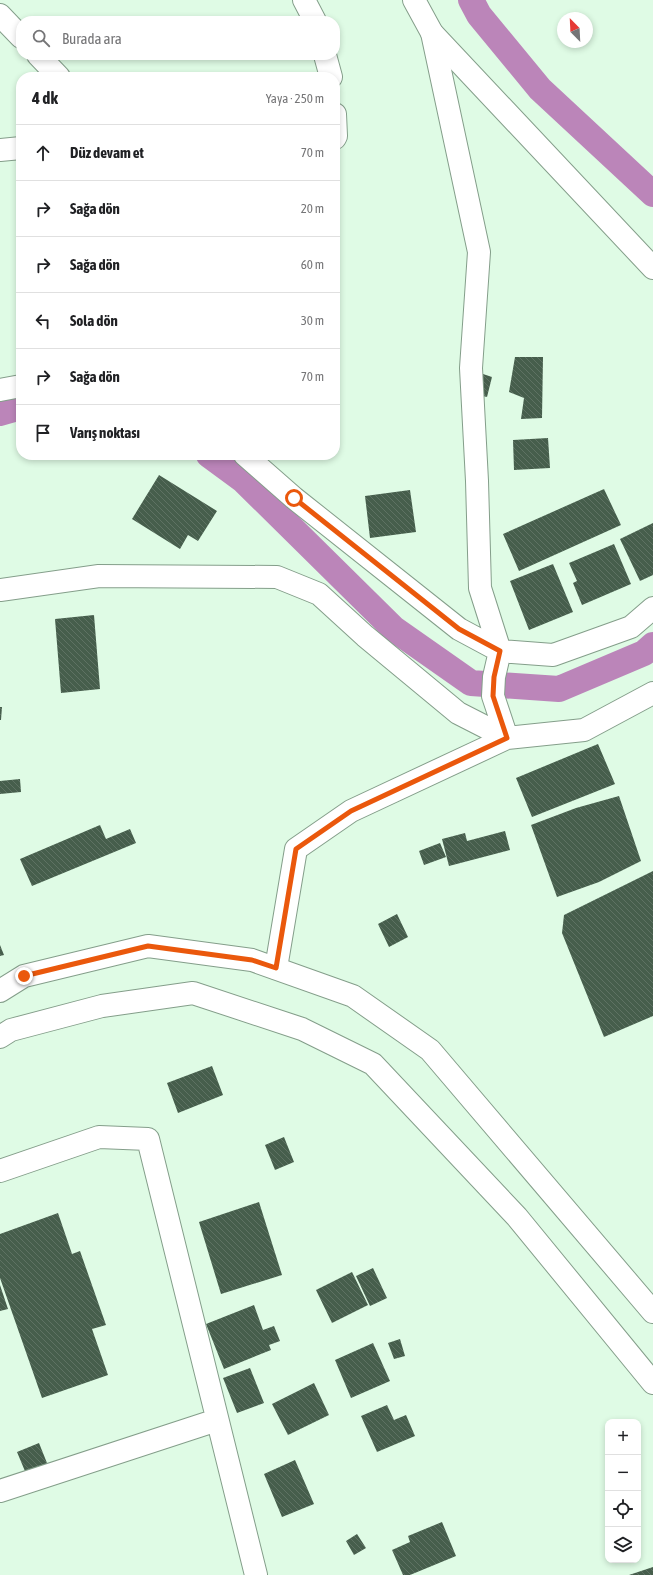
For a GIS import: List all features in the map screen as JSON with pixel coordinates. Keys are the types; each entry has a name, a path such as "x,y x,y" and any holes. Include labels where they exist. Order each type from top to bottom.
{"street":[{"path":"304,0 312,16"},
{"path":"414,0 432,33 653,268"},
{"path":"0,15 16,32"},
{"path":"432,33 479,252 471,368 477,481 480,588 500,651 493,687 507,738"},
{"path":"43,60 54,72"},
{"path":"326,60 330,72"},
{"path":"0,150 16,148"},
{"path":"0,390 16,387"},
{"path":"251,460 294,498 459,629 500,651 552,655 631,627 653,608"},
{"path":"0,590 99,576 277,577 319,594 365,636 458,713 507,738"},
{"path":"276,968 296,849 351,811 507,738 584,730 653,693"},
{"path":"0,991 24,976 148,946 252,960 353,996 430,1050 653,1312"},
{"path":"0,1037 11,1030 102,1006 193,993 302,1029 373,1064 517,1217 653,1383"},
{"path":"0,1171 99,1138 148,1139 256,1575"},
{"path":"0,1491 217,1420"}],"building":[{"path":"515,357 543,357 542,418 521,419 524,398 509,392"},
{"path":"483,374 492,377 487,397 478,395"},
{"path":"548,438 550,468 514,470 513,440"},
{"path":"159,475 217,511 198,541 188,535 180,549 132,519"},
{"path":"604,489 621,525 519,571 503,534"},
{"path":"410,490 416,532 370,538 365,496"},
{"path":"653,523 653,575 640,581 620,539"},
{"path":"614,544 631,584 582,605 573,583 577,581 569,563"},
{"path":"553,564 573,612 529,630 510,581"},
{"path":"94,615 100,689 61,693 55,619"},
{"path":"0,707 2,707 1,720 0,720"},
{"path":"598,744 615,784 532,817 516,778"},
{"path":"20,779 21,792 0,794 0,781"},
{"path":"619,796 641,861 599,882 557,897 531,825 576,808"},
{"path":"100,825 106,839 130,829 136,843 32,886 20,859"},
{"path":"505,831 510,850 449,866 442,839 465,833 467,841"},
{"path":"440,843 446,857 424,865 419,851"},
{"path":"653,871 653,1016 604,1037 562,933 564,915"},
{"path":"397,914 408,937 389,947 378,924"},
{"path":"0,945 4,955 0,956"},
{"path":"212,1066 223,1095 178,1113 167,1083"},
{"path":"284,1137 294,1162 275,1170 265,1145"},
{"path":"259,1202 282,1275 221,1294 199,1222"},
{"path":"58,1213 72,1254 80,1251 106,1325 92,1329 108,1375 42,1398 0,1278 0,1234"},
{"path":"373,1268 387,1298 370,1306 356,1276"},
{"path":"352,1272 368,1305 332,1323 316,1290"},
{"path":"0,1285 8,1309 0,1311"},
{"path":"254,1305 263,1330 274,1326 280,1341 269,1345 271,1350 224,1369 206,1324"},
{"path":"400,1339 405,1356 394,1359 388,1343"},
{"path":"373,1343 390,1381 351,1398 335,1360"},
{"path":"250,1368 264,1403 237,1413 223,1378"},
{"path":"314,1383 329,1415 288,1435 272,1404"},
{"path":"387,1405 394,1420 406,1415 415,1436 377,1452 361,1416"},
{"path":"39,1443 49,1468 27,1476 17,1452"},
{"path":"295,1460 314,1504 282,1517 264,1474"},
{"path":"442,1522 456,1556 410,1575 403,1575 392,1550 410,1542 408,1536"},
{"path":"357,1534 366,1548 354,1555 346,1541"},
{"path":"653,1567 653,1575 629,1575"}],"waterway":[{"path":"471,0 479,15 540,89 653,194"},
{"path":"0,413 16,408"},
{"path":"216,460 243,480 394,629 471,683 559,689 644,653 653,645"}],"route":[{"path":"24,976 148,946 252,960 276,968 296,849 351,811 507,738 493,696 494,677 500,651 459,629 294,498"}]}
